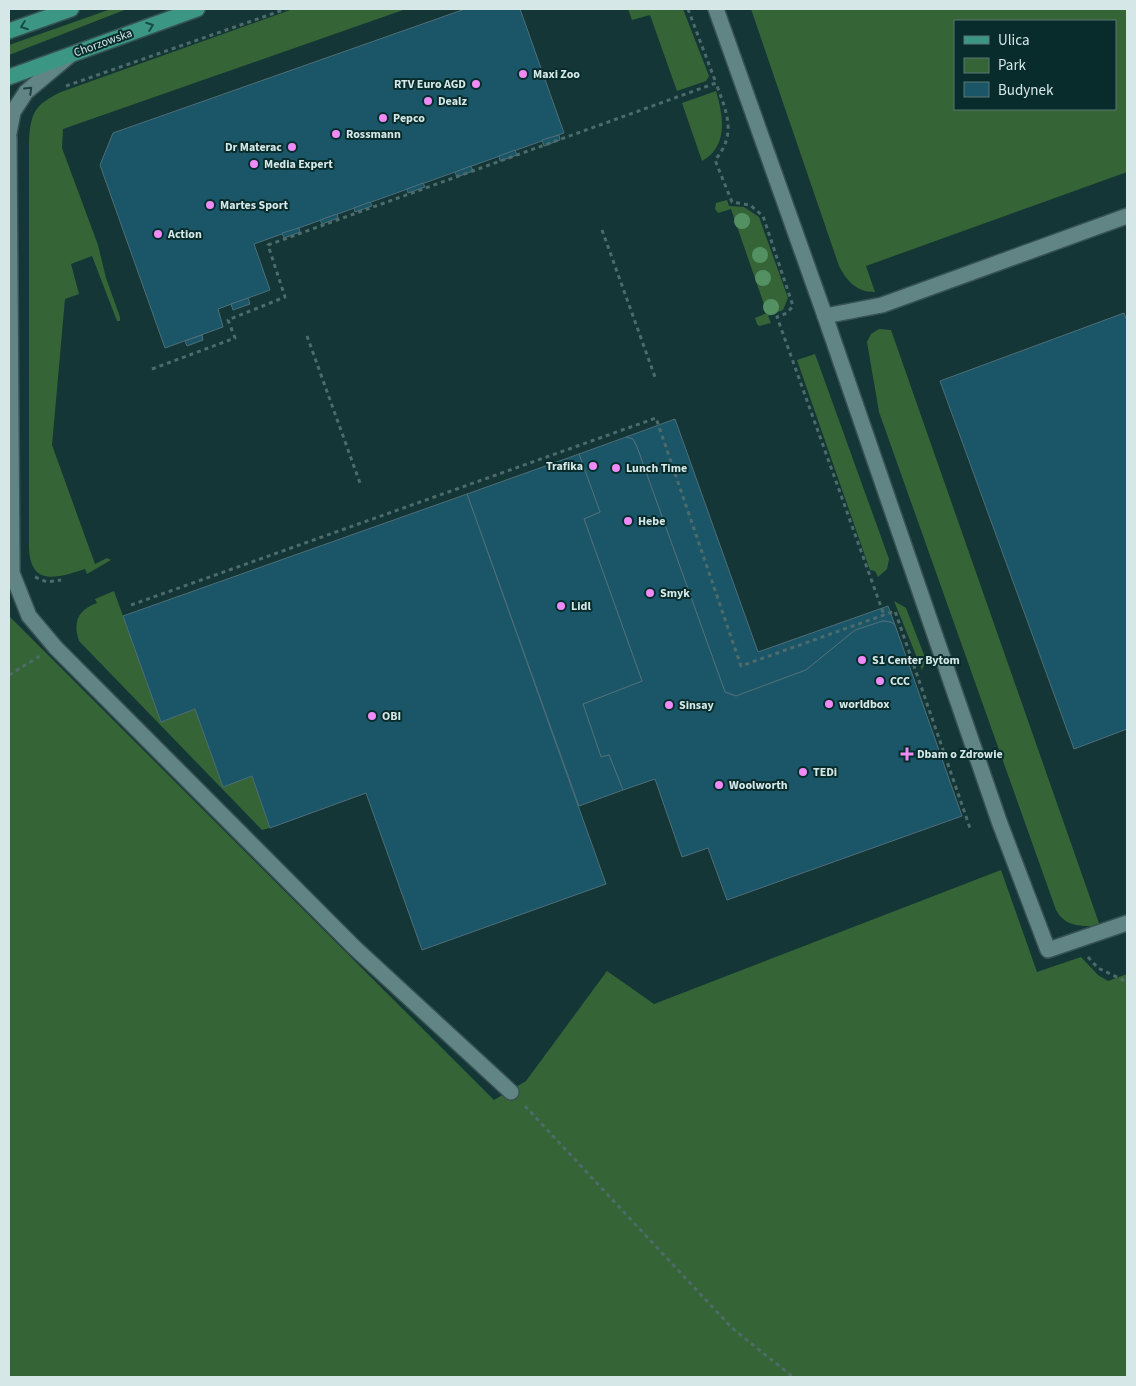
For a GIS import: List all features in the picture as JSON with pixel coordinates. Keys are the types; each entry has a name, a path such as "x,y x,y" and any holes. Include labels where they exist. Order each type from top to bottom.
{"main road":[{"path":"9,31 72,9"},
{"name":"Chorzowska","path":"9,77 197,9"}],"lane":[{"path":"716,9 825,316 980,765 1048,950 1127,923"},
{"path":"9,133 13,112 26,92 72,54"},
{"path":"9,137 12,573 29,616 56,648 356,948 511,1092"},
{"path":"825,316 882,305 1127,216"}],"path":[{"path":"57,89 286,9"},
{"path":"688,9 716,83 729,128 725,148 715,160 732,202 750,205 763,216 793,306 787,313 777,317 884,615"},
{"path":"152,369 235,338 228,320 285,297 268,245 716,83"},
{"path":"602,230 655,377"},
{"path":"307,336 360,483"},
{"path":"132,605 656,418 741,666 895,611 971,831"},
{"path":"9,675 56,648"},
{"path":"1072,942 1098,968 1127,982"},
{"path":"511,1092 732,1328 793,1377"}],"green space":[{"path":"111,9 127,9 9,55 9,45"},
{"path":"293,9 406,9 63,129 62,148 98,245 120,321 117,321 92,256 71,264 79,294 65,299 52,445 95,564 107,558 111,560 87,574 85,569 66,575 48,577 41,575 35,570 29,549 29,141 33,116 40,105 61,92"},
{"path":"628,9 683,9 709,76 706,81 677,91 650,15 632,20"},
{"path":"751,9 1127,9 1127,172 866,266 875,292 857,288 845,276 839,266"},
{"path":"716,91 722,120 720,139 711,155 702,161 682,103"},
{"path":"727,200 729,206 744,207 759,217 788,298 783,310 768,316 771,323 759,326 757,324 755,318 767,313 731,209 718,213 715,209 716,203"},
{"path":"879,329 891,330 1100,926 1075,925 1065,920 1056,910 879,412 867,342 871,334"},
{"path":"815,354 889,559 887,569 878,577 875,571 870,570 797,360"},
{"path":"114,591 161,722 195,709 223,787 252,776 270,828 262,830 79,641 76,628 81,613 97,603 95,599"},
{"path":"894,601 906,608 926,660 922,670"},
{"path":"9,616 494,1100 526,1081 607,971 654,1004 1001,870 1037,972 1081,957 1098,975 1108,981 1127,974 1127,1377 9,1377"}],"building":[{"path":"465,9 520,9 564,133 254,244 270,290 218,309 223,327 165,348 100,165 113,133"},
{"path":"559,135 560,140 544,146 542,140"},
{"path":"515,150 517,155 500,161 499,156"},
{"path":"471,166 473,171 457,177 455,172"},
{"path":"423,183 425,187 408,193 407,189"},
{"path":"370,202 372,206 355,212 354,208"},
{"path":"337,214 338,218 322,224 320,220"},
{"path":"299,228 300,232 284,238 282,233"},
{"path":"248,298 250,304 233,310 231,304"},
{"path":"1124,313 1127,321 1127,729 1074,749 940,381"},
{"path":"202,335 203,340 187,346 185,341"},
{"path":"675,419 758,652 888,606 895,625 891,622 883,621 855,630 806,670 736,696 725,692 637,447 633,439 626,437"},
{"name":"S1 Center Bytom","path":"626,437 633,439 637,447 725,692 736,696 806,670 855,630 883,621 891,622 895,625 962,816 727,900 708,848 682,857 655,779 623,790 609,755 601,757 583,704 642,681 584,519 600,512 579,454"},
{"name":"Lidl","path":"579,454 600,512 584,519 642,681 583,704 601,757 609,755 623,790 579,806 467,494"},
{"name":"OBI","path":"467,494 606,884 422,950 366,793 270,828 252,776 223,787 195,709 161,722 123,616"}],"place":[{"name":"Maxi Zoo","path":"523,74"},
{"name":"RTV Euro AGD","path":"476,84"},
{"name":"Dealz","path":"428,101"},
{"name":"Pepco","path":"383,118"},
{"name":"Rossmann","path":"336,134"},
{"name":"Dr Materac","path":"292,147"},
{"name":"Media Expert","path":"254,164"},
{"name":"Martes Sport","path":"210,205"},
{"name":"Action","path":"158,234"},
{"name":"Trafika","path":"593,466"},
{"name":"Lunch Time","path":"616,468"},
{"name":"Hebe","path":"628,521"},
{"name":"Smyk","path":"650,593"},
{"name":"Lidl","path":"561,606"},
{"name":"S1 Center Bytom","path":"862,660"},
{"name":"CCC","path":"880,681"},
{"name":"worldbox","path":"829,704"},
{"name":"Sinsay","path":"669,705"},
{"name":"OBI","path":"372,716"},
{"name":"Dbam o Zdrowie","path":"907,754"},
{"name":"TEDi","path":"803,772"},
{"name":"Woolworth","path":"719,785"}]}
